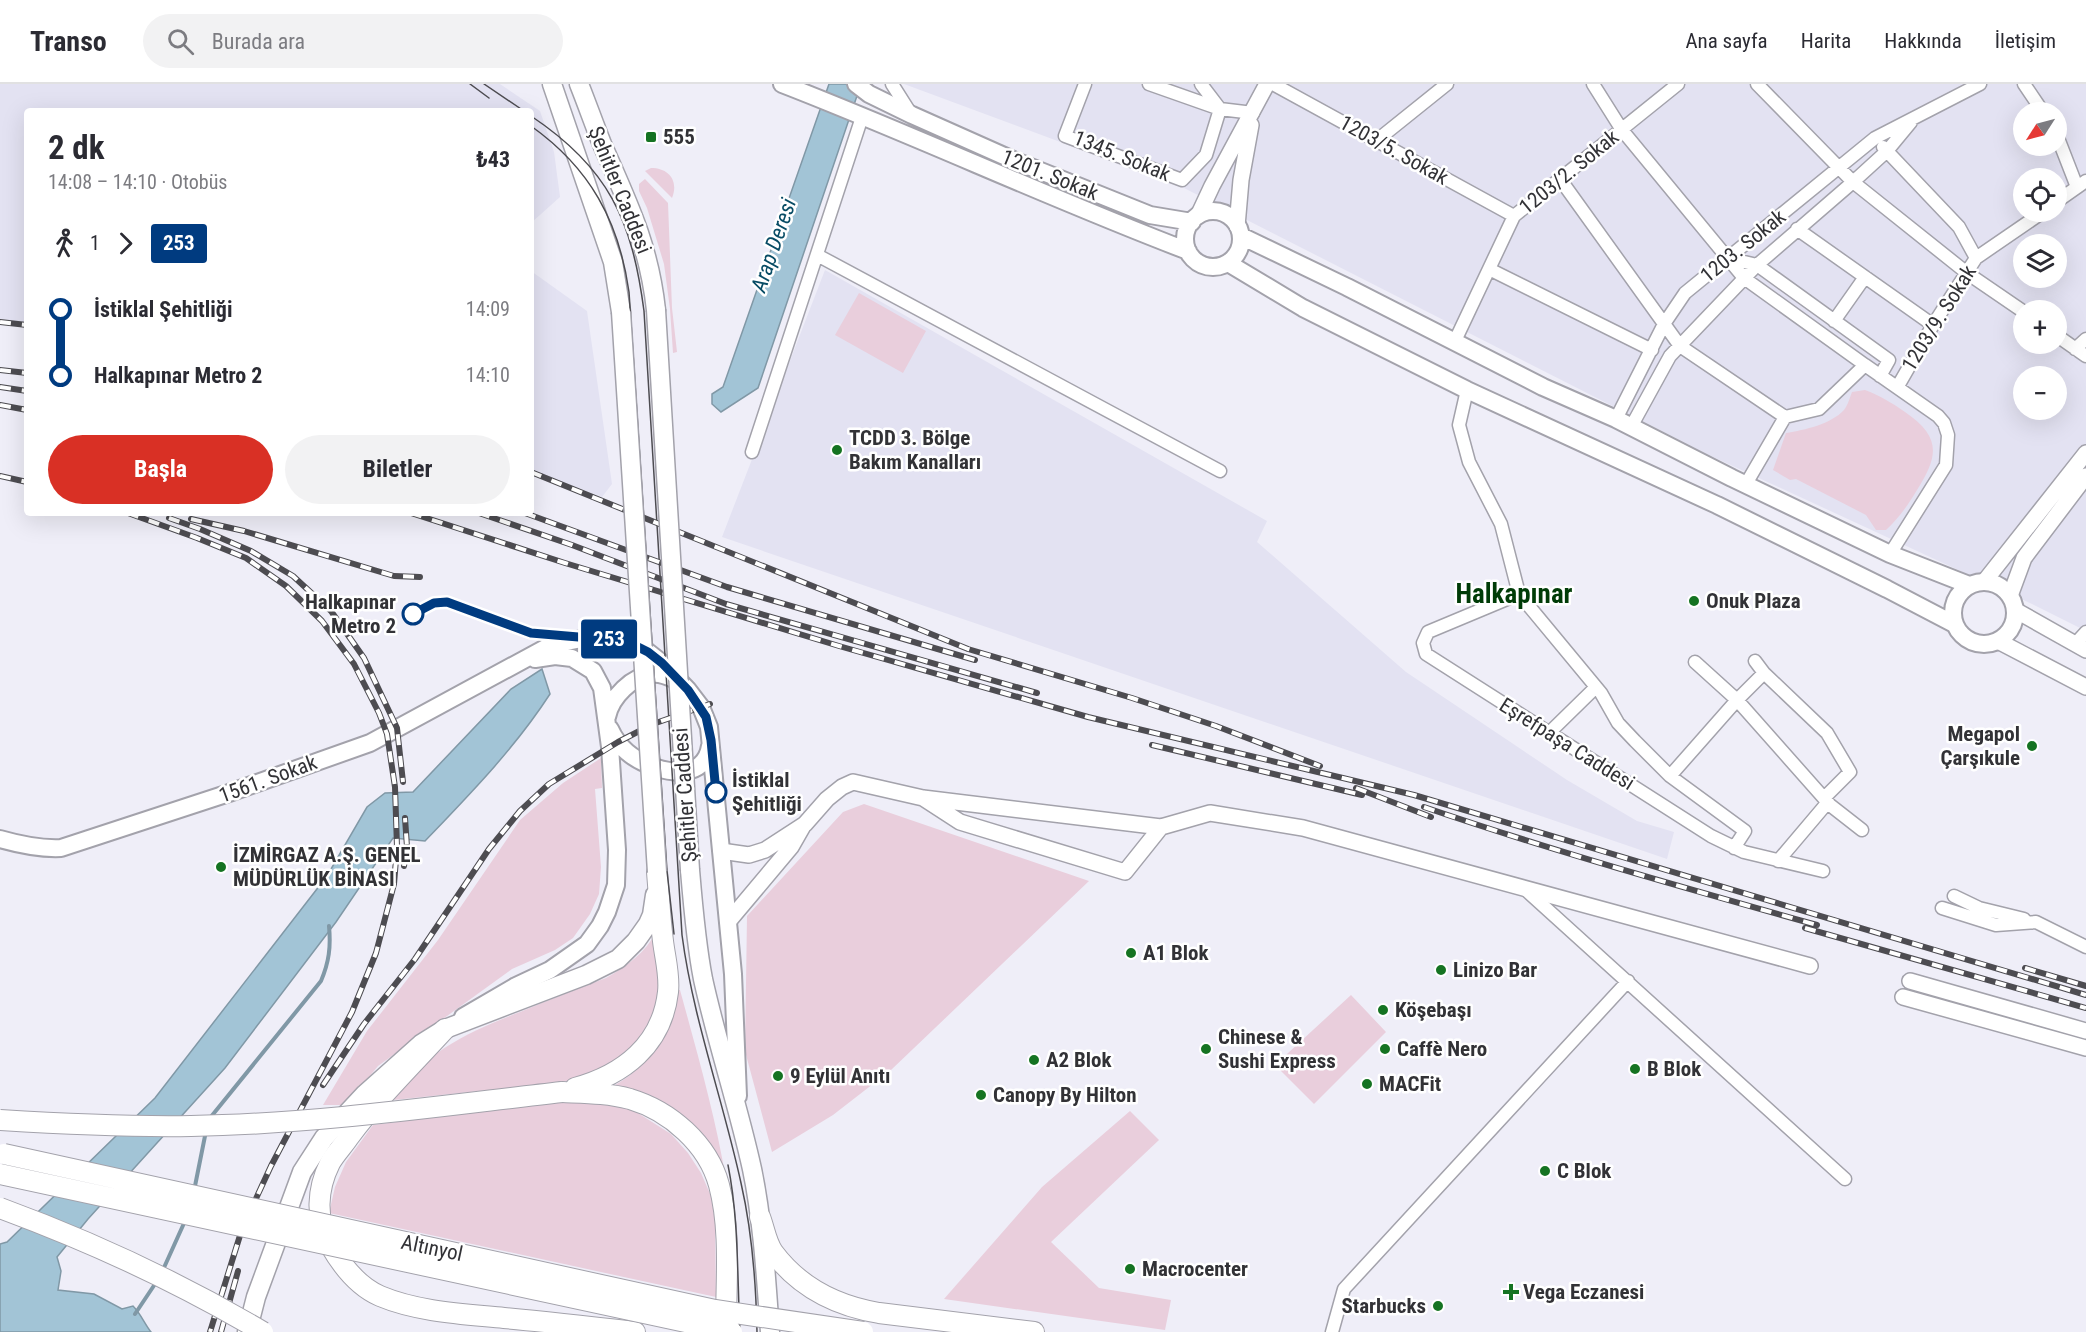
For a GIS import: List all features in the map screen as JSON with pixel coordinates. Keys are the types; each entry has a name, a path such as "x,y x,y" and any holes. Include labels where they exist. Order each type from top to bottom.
{"highway":[{"path":"562,1092 607,1077 632,1061 645,1047 664,1012 669,977 660,918 657,872"},
{"path":"445,1029 396,1081 330,1162 319,1193 319,1211 324,1236 340,1263 358,1283 379,1295 407,1305 462,1314 635,1332"},
{"path":"0,1120 140,1126 253,1124 562,1092 603,1094 629,1099 649,1106 681,1127 696,1142 709,1161 719,1183 726,1237 726,1332"},
{"name":"Altınyol","path":"2,1153 705,1307 863,1332"},
{"name":"Altınyol","path":"0,1174 732,1332"},
{"path":"0,1208 112,1254 179,1286 263,1332"},
{"path":"760,1217 772,1250 791,1271 817,1293 837,1302 859,1310 1034,1332"}],"main road":[{"name":"Şehitler Caddesi","path":"247,1332 273,1247 302,1172 324,1138 364,1094 420,1044 445,1029 586,975 618,959 636,941 648,924 653,909 657,872 621,312 613,262 552,84"},
{"name":"Şehitler Caddesi","path":"579,84 599,137 632,211 645,246 652,275 694,914 703,978 739,1111 760,1217 770,1332"},
{"path":"782,84 911,136 1118,225 1188,251"},
{"name":"1201. Sokak","path":"863,89 912,115 1013,160 1150,215 1195,219"},
{"path":"1239,231 1238,252 1228,263 1219,267 1201,264 1193,259 1188,251 1186,236 1195,219 1216,212 1232,219 1239,231 1454,343 1890,554 1977,584 1999,586 2012,603 2014,618 2009,632 1998,641 1983,645 1969,641 1954,624 1953,609 1958,595 1977,584"},
{"path":"1228,263 1303,308 1467,390 1717,505 1887,588 1954,624"},
{"name":"1561. Sokak","path":"0,839 43,849 61,848 230,793 370,743 557,644 588,638 614,640 634,645 648,652 682,684"},
{"path":"445,1029 487,1002 569,958 586,944 600,926 613,898 618,871 607,722 602,688 593,672 580,662 564,656 522,661"},
{"path":"711,740 708,756 700,764 682,772 665,771 644,763 627,752 615,738 607,722 608,710 616,697 630,684 653,674 664,675 682,684 701,707 706,717 711,740 733,974 739,1111"}],"street":[{"path":"892,84 912,115"},
{"name":"1345. Sokak","path":"1085,84 1065,136 1182,180 1206,155 1220,109"},
{"path":"1149,84 1220,109 1253,113"},
{"path":"1201,84 1220,109"},
{"path":"1195,219 1268,84"},
{"path":"1376,141 1447,84"},
{"path":"1593,84 1622,130 1744,278 1864,365 1898,386 1944,423 1948,435 1946,465 1890,554"},
{"name":"1203/2. Sokak","path":"1454,343 1514,216 1678,84"},
{"path":"1757,84 1853,182 1967,273 2013,304"},
{"name":"1203. Sokak","path":"1623,423 1664,324 1685,293 1875,138 1980,84"},
{"path":"2024,84 2036,102"},
{"name":"1203/5. Sokak","path":"1281,86 1514,216"},
{"path":"1239,231 1241,180 1253,113"},
{"name":"1203. Sokak","path":"1623,423 1680,345 1744,278 1887,151 1916,116"},
{"path":"752,452 862,117"},
{"path":"1875,138 1959,227 1976,258"},
{"path":"2067,155 2082,184 2067,194"},
{"path":"1560,179 1680,345 1785,417"},
{"name":"1203/9. Sokak","path":"1898,386 1933,325 1976,258 2028,222"},
{"path":"1797,229 1933,325"},
{"path":"817,255 1220,471"},
{"path":"1727,258 1757,266 1889,360 1880,376"},
{"path":"1489,269 1652,351"},
{"path":"1834,321 1865,277"},
{"path":"2075,349 2086,339"},
{"path":"2067,343 2086,356"},
{"path":"1746,484 1785,417 1819,409 1864,365"},
{"path":"1467,390 1460,425 1469,462 1500,524 1519,594 1596,687 1618,723 1670,776 1745,831 1734,848"},
{"path":"1977,584 2086,453"},
{"path":"2084,485 2024,558 2012,603 2081,647 2086,632"},
{"name":"Eşrefpaşa Caddesi","path":"1519,594 1432,630 1426,635 1423,646 1429,657 1711,836 1734,848 1823,871"},
{"path":"1998,641 2086,687"},
{"path":"1755,661 1764,674 1827,733 1850,772 1778,861"},
{"path":"1695,662 1737,700 1826,800 1862,830"},
{"path":"1670,776 1737,700 1764,674"},
{"path":"1550,732 1596,687"},
{"path":"728,921 791,847 805,824 827,799 842,787 853,782 923,798 1161,827 1210,813 1302,828 1527,891 1810,966"},
{"path":"923,798 960,822 1125,872 1161,827"},
{"path":"721,851 749,855 765,850 805,824"},
{"path":"1527,891 1845,1179"},
{"path":"1954,896 1979,909 2036,922 2086,947"},
{"path":"1942,908 1996,925 2036,922"},
{"path":"1332,1332 1344,1289 1628,981"},
{"path":"1910,981 2086,1031"},
{"path":"1903,997 2086,1048"}],"shaded area":[{"path":"0,84 500,84 540,111 554,152 560,197 534,220 534,108 24,108 24,323 0,320"},
{"path":"904,84 2086,84 2086,631 1709,455 1184,188"},
{"path":"651,168 663,170 671,177 674,186 672,198 645,171"},
{"path":"645,179 668,203 672,308 677,352 673,353 664,264 647,208 639,191 639,184"},
{"path":"825,270 1267,521 1257,542 1406,672 1567,780 1637,821 1674,832 1667,859 722,537"},
{"path":"534,273 587,311 612,484 602,497 534,471"},
{"path":"859,293 926,331 903,373 835,335"},
{"path":"1865,390 1891,403 1917,421 1930,438 1933,447 1929,467 1914,496 1886,530 1876,530 1866,515 1796,479 1790,480 1773,470 1786,433 1825,423 1844,410 1852,392"},
{"path":"601,758 602,788 595,789 601,867 599,894 590,914 573,938 555,950 512,969 378,1066 346,1105 323,1105 367,1031 438,940 520,820 563,783"},
{"path":"864,804 1089,881 891,1070 833,1115 772,1152 745,1051 747,916 843,812"},
{"path":"657,931 662,983 657,1013 641,1040 616,1060 587,1075 557,1083 394,1100 419,1068 449,1045 501,1020 606,978 635,958"},
{"path":"678,990 680,990 717,1131 726,1179 716,1160 615,1087 642,1065 657,1048 672,1018"},
{"path":"1351,995 1386,1032 1314,1104 1275,1065"},
{"path":"575,1099 630,1108 671,1134 688,1153 701,1173 711,1196 715,1221 716,1297 329,1213 335,1187 346,1162 373,1125"},
{"path":"1130,1111 1159,1140 1051,1242 1099,1288 1171,1300 1165,1330 944,1299 1042,1187"}],"water":[{"name":"Arap Deresi","path":"829,84 861,84 758,388 721,412 712,404 712,394 723,387"},
{"path":"542,669 550,694 507,752 425,841 393,838 336,922 225,1068 88,1219 57,1257 61,1271 58,1290 94,1294 122,1309 133,1306 151,1332 0,1332 0,1244 7,1242 155,1098 327,876 367,807 385,793 413,792 511,689"}],"waterway":[{"path":"210,1118 321,981 329,954 329,926"},
{"path":"194,1191 206,1131"},
{"path":"162,1272 185,1221"},
{"path":"135,1314 157,1281"}],"tram line":[{"path":"470,84 489,98"},
{"path":"484,84 520,108"},
{"path":"534,118 580,156 598,177 624,223 639,279 644,311 682,935 693,998 745,1201 753,1257 757,1332"},
{"path":"534,128 570,160 598,198 618,242 629,292 667,871 674,934"},
{"path":"728,1165 736,1227 740,1332"}],"railway":[{"path":"0,322 24,325"},
{"path":"0,370 24,373"},
{"path":"0,387 24,391"},
{"path":"0,405 24,409"},
{"path":"534,473 968,649 1132,698 1216,726 1320,766"},
{"path":"0,476 24,481"},
{"path":"136,516 246,558 286,586 322,621 354,664 379,713 387,734 395,787 397,847 394,884 376,953 352,1012 271,1166 242,1229 210,1332"},
{"path":"420,516 565,563 839,646 1088,717 1414,795 2086,995"},
{"path":"488,516 572,545 726,604 1037,693"},
{"path":"533,516 727,587 975,660"},
{"path":"169,518 251,551 293,576 331,611 364,658 397,728 403,782"},
{"path":"191,519 244,531 394,576 420,577"},
{"path":"323,1085 364,1024 415,959 489,849 520,811 549,784 618,742 653,724 710,704"},
{"path":"1152,745 1362,795"},
{"path":"1356,788 1431,817"},
{"path":"1424,807 1570,854 1817,925"},
{"path":"404,866 407,847 405,818"},
{"path":"1805,928 2086,1008"},
{"path":"2025,968 2086,986"},
{"path":"221,1332 238,1271"}],"bus line":[{"name":"253","path":"413,614 434,603 447,602 531,633 614,640 634,645 648,652 688,690 706,717 711,740 716,792"}],"place":[{"name":"555","path":"651,137"},
{"name":"TCDD 3. Bölge Bakım Kanalları","path":"837,450"},
{"name":"Onuk Plaza","path":"1694,601"},
{"name":"Halkapınar Metro 2","path":"413,614"},
{"name":"Megapol Çarşıkule","path":"2032,746"},
{"name":"İstiklal Şehitliği","path":"716,792"},
{"name":"İZMİRGAZ A.Ş. GENEL MÜDÜRLÜK BİNASI","path":"221,867"},
{"name":"A1 Blok","path":"1131,953"},
{"name":"Linizo Bar","path":"1441,970"},
{"name":"Köşebaşı","path":"1383,1010"},
{"name":"Chinese & Sushi Express","path":"1206,1049"},
{"name":"Caffè Nero","path":"1385,1049"},
{"name":"A2 Blok","path":"1034,1060"},
{"name":"B Blok","path":"1635,1069"},
{"name":"9 Eylül Anıtı","path":"778,1076"},
{"name":"MACFit","path":"1367,1084"},
{"name":"Canopy By Hilton","path":"981,1095"},
{"name":"C Blok","path":"1545,1171"},
{"name":"Macrocenter","path":"1130,1269"},
{"name":"Vega Eczanesi","path":"1511,1292"},
{"name":"Starbucks","path":"1438,1306"}],"district":[{"name":"Halkapınar","path":"1514,594"}]}
